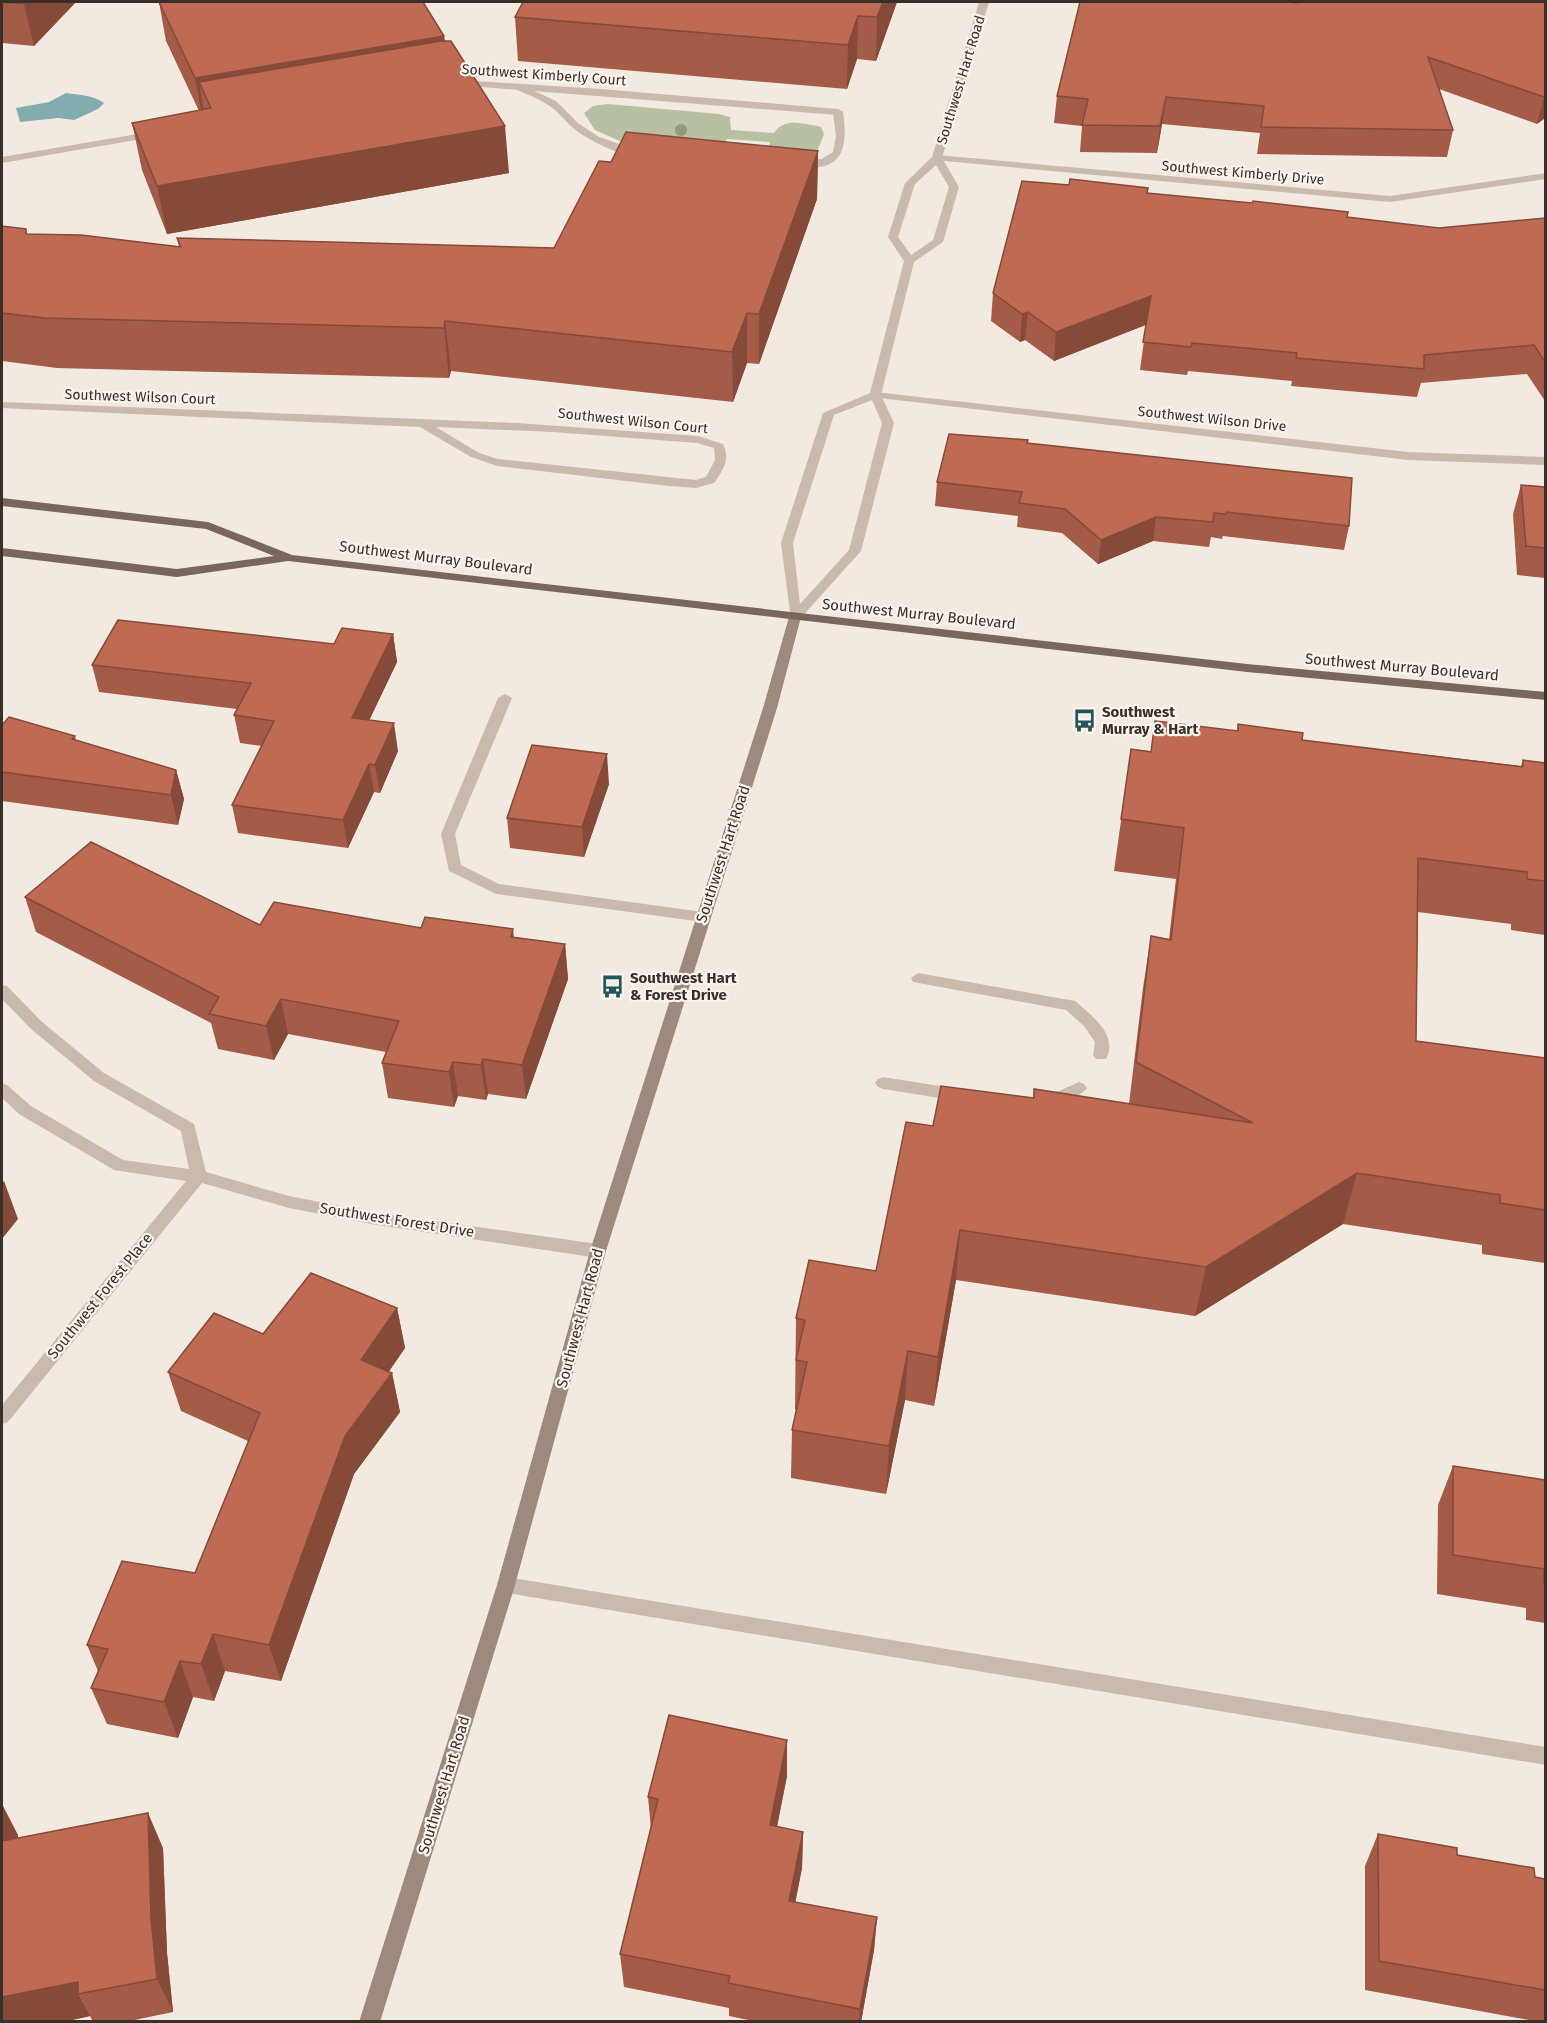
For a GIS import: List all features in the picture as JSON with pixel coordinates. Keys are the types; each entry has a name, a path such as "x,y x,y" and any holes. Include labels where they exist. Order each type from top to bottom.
{"main road":[{"name":"Southwest Murray Boulevard","path":"2,502 208,526 290,558"},
{"name":"Southwest Murray Boulevard","path":"2,552 177,573 290,558 1247,668 1545,696"},
{"name":"Southwest Hart Road","path":"369,2022 506,1585 598,1251 770,708 795,617"}],"street":[{"name":"Southwest Hart Road","path":"938,158 954,187 938,242 909,261 893,237 910,183 938,158 984,2"},
{"name":"Southwest Kimberly Court","path":"446,82 838,112 843,139 836,155 828,162 812,165 789,164"},
{"path":"518,87 553,103 595,139 624,150 646,153"},
{"path":"2,160 167,132"},
{"name":"Southwest Kimberly Drive","path":"938,158 1390,199 1545,176"},
{"path":"875,395 909,261"},
{"name":"Southwest Hart Road","path":"875,395 888,423 855,552 795,617 787,543 829,413 875,395"},
{"name":"Southwest Wilson Drive","path":"875,395 1408,456 1472,460 1545,460"},
{"name":"Southwest Wilson Court","path":"2,405 422,423 494,423 698,440 719,446 723,455 710,480 696,484 669,482 497,462 475,455 422,423"},
{"path":"505,698 448,834 454,868 496,889 703,917"},
{"path":"918,978 1070,1005 1089,1022 1103,1041 1101,1055"},
{"path":"2,990 36,1025 99,1077 188,1128 199,1176"},
{"path":"883,1083 971,1096"},
{"path":"1038,1099 1062,1096 1079,1088"},
{"name":"Southwest Forest Drive","path":"2,1089 25,1110 120,1166 199,1176 289,1202 371,1218 598,1251"},
{"name":"Southwest Forest Place","path":"2,1417 199,1176"},
{"path":"506,1585 1545,1756"}],"green space":[{"path":"608,104 719,114 730,117 731,130 774,133 783,125 802,123 821,127 824,134 816,154 768,150 770,142 727,139 723,145 624,143 595,130 584,113 593,106"}],"water":[{"path":"66,93 91,97 104,103 98,109 74,120 58,118 20,122 16,108 49,102"}],"building":[{"path":"159,2 423,2 444,36 195,78"},
{"path":"523,2 883,2 877,17 858,16 848,45 515,17"},
{"path":"1080,2 1545,2 1545,96 1428,57 1453,130 1261,127 1264,106 1166,97 1160,126 1082,125 1088,99 1057,96"},
{"path":"451,41 505,126 157,186 132,123 211,108 199,82"},
{"path":"626,132 818,151 759,314 747,313 732,352 445,321 444,328 44,318 2,313 2,226 26,229 26,234 81,235 181,247 177,238 554,248 599,161 611,162"},
{"path":"1070,179 1148,188 1147,193 1252,203 1253,201 1348,212 1347,217 1439,228 1545,218 1545,362 1534,345 1424,355 1424,369 1296,358 1297,353 1192,343 1191,347 1143,342 1151,296 1056,332 1028,312 1022,314 993,293 1022,181 1069,185"},
{"path":"949,434 1028,440 1027,443 1352,478 1349,526 1227,512 1226,514 1214,513 1213,522 1156,517 1101,540 1065,509 1019,503 1022,492 937,482"},
{"path":"1521,485 1545,487 1545,548 1526,546"},
{"path":"118,620 334,644 342,628 393,634 352,718 394,723 375,765 369,764 343,820 232,805 274,721 234,715 251,683 92,665"},
{"path":"9,717 75,736 72,739 176,770 171,795 2,772 2,725"},
{"path":"1155,721 1238,731 1238,724 1303,733 1302,740 1523,767 1523,760 1545,763 1545,881 1527,879 1527,872 1418,858 1416,1041 1545,1058 1545,1210 1500,1203 1500,1195 1357,1173 1206,1267 960,1230 938,1357 908,1351 889,1446 792,1430 807,1362 796,1360 805,1320 796,1318 809,1260 876,1271 906,1122 933,1126 941,1086 1034,1098 1034,1089 1253,1123 1136,1062 1151,936 1171,940 1184,828 1121,819 1131,749 1151,752"},
{"path":"532,745 607,754 582,827 507,818"},
{"path":"91,842 260,925 274,902 421,928 425,917 513,929 511,937 565,944 522,1065 483,1059 481,1065 453,1062 449,1072 382,1063 399,1021 281,999 266,1026 209,1014 219,997 25,897"},
{"path":"311,1273 397,1308 361,1360 392,1373 345,1436 269,1645 213,1634 201,1664 180,1661 164,1702 91,1688 108,1649 87,1645 122,1561 195,1573 260,1413 168,1372 214,1313 263,1334"},
{"path":"1453,1466 1545,1480 1545,1582 1544,1569 1453,1555"},
{"path":"669,1715 787,1740 770,1825 803,1832 789,1901 877,1917 860,2009 728,1983 730,1976 620,1954 658,1799 648,1797"},
{"path":"148,1813 151,1919 157,1979 78,1994 78,1982 2,1997 2,1841"},
{"path":"1378,1834 1457,1848 1457,1855 1534,1868 1535,1877 1545,1879 1545,1990 1379,1961"}],"place":[{"name":"Southwest Murray & Hart","path":"1084,721"},
{"name":"Southwest Hart & Forest Drive","path":"612,987"}]}
